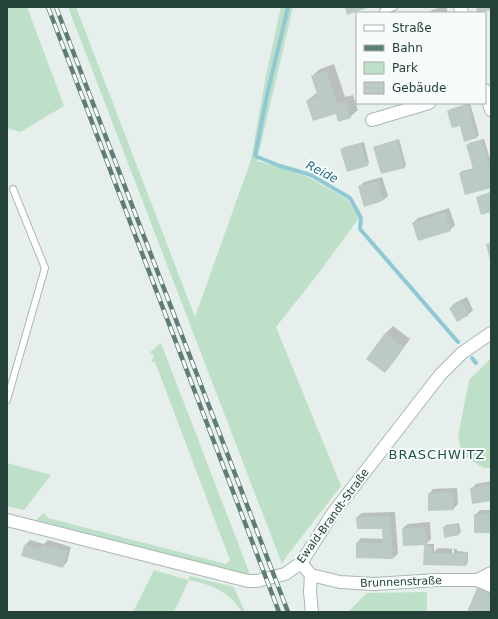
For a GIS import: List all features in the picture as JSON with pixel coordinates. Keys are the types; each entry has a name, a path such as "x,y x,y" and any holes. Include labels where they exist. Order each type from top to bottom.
{"street":[{"path":"486,93 491,110"},
{"path":"372,120 426,104"},
{"name":"Ewald-Brandt-Straße","path":"7,520 248,582 285,574 301,563 333,513 440,375 462,352 491,333"},
{"path":"301,563 311,575 310,592 312,612"},
{"path":"477,580 491,573"},
{"name":"Brunnenstraße","path":"311,575 340,582 374,584 438,580 477,580 491,586"}],"lane":[{"path":"383,11 394,7"},
{"path":"7,400 45,268 13,189"}],"green space":[{"path":"7,7 27,7 64,106 20,132 7,128"},
{"path":"68,7 76,7 195,317 251,160 266,75 281,7 293,7 257,161 283,168 310,178 348,200 359,218 318,274 276,327 341,486 282,564"},
{"path":"161,343 251,577 35,521 44,513 48,518 226,564 230,560 155,362 151,362 154,356 150,352"},
{"path":"491,358 491,468 484,468 462,455 458,436 469,380"},
{"path":"7,463 51,475 24,510 7,506"},
{"path":"154,570 188,580 190,576 234,587 245,612 242,612 231,599 219,590 205,584 189,580 174,612 133,612"},
{"path":"427,592 427,612 348,612 367,593"}],"building":[{"path":"345,7 370,7 347,15"},
{"path":"476,7 491,7 491,10 477,12"},
{"path":"327,71 337,104 346,101 351,118 338,122 336,114 313,121 306,101 318,97 311,76"},
{"path":"468,105 477,138 464,142 460,126 452,128 447,111"},
{"path":"482,140 491,170 491,188 465,195 459,173 473,169 466,145"},
{"path":"397,141 405,168 381,174 373,147"},
{"path":"361,143 368,166 347,172 340,149"},
{"path":"378,181 383,201 364,207 358,186"},
{"path":"491,193 491,212 481,215 476,197"},
{"path":"445,212 451,231 418,241 412,223"},
{"path":"491,243 491,260 490,260 486,244"},
{"path":"462,301 469,315 457,322 449,308"},
{"path":"385,333 404,347 385,373 366,359"},
{"path":"489,485 491,501 472,504 470,488"},
{"path":"453,492 454,510 428,511 428,493"},
{"path":"474,514 491,514 491,533 474,533"},
{"path":"390,516 393,559 356,558 356,542 383,543 382,529 357,529 356,517"},
{"path":"457,524 459,535 444,538 443,527"},
{"path":"425,527 427,545 403,546 402,528"},
{"path":"24,545 41,549 42,545 67,551 63,568 21,556"},
{"path":"424,545 432,546 432,553 467,553 466,566 423,565"},
{"path":"477,588 491,594 491,607 489,612 467,612"}],"waterway":[{"name":"Reide","path":"288,7 267,95 255,156 280,166 311,175 350,198 361,218 360,229 458,342"},
{"name":"Reide","path":"472,358 476,363"}],"railway":[{"path":"48,7 279,612"},
{"path":"56,7 288,612"}],"district":[{"name":"BRASCHWITZ","path":"437,454"}]}
